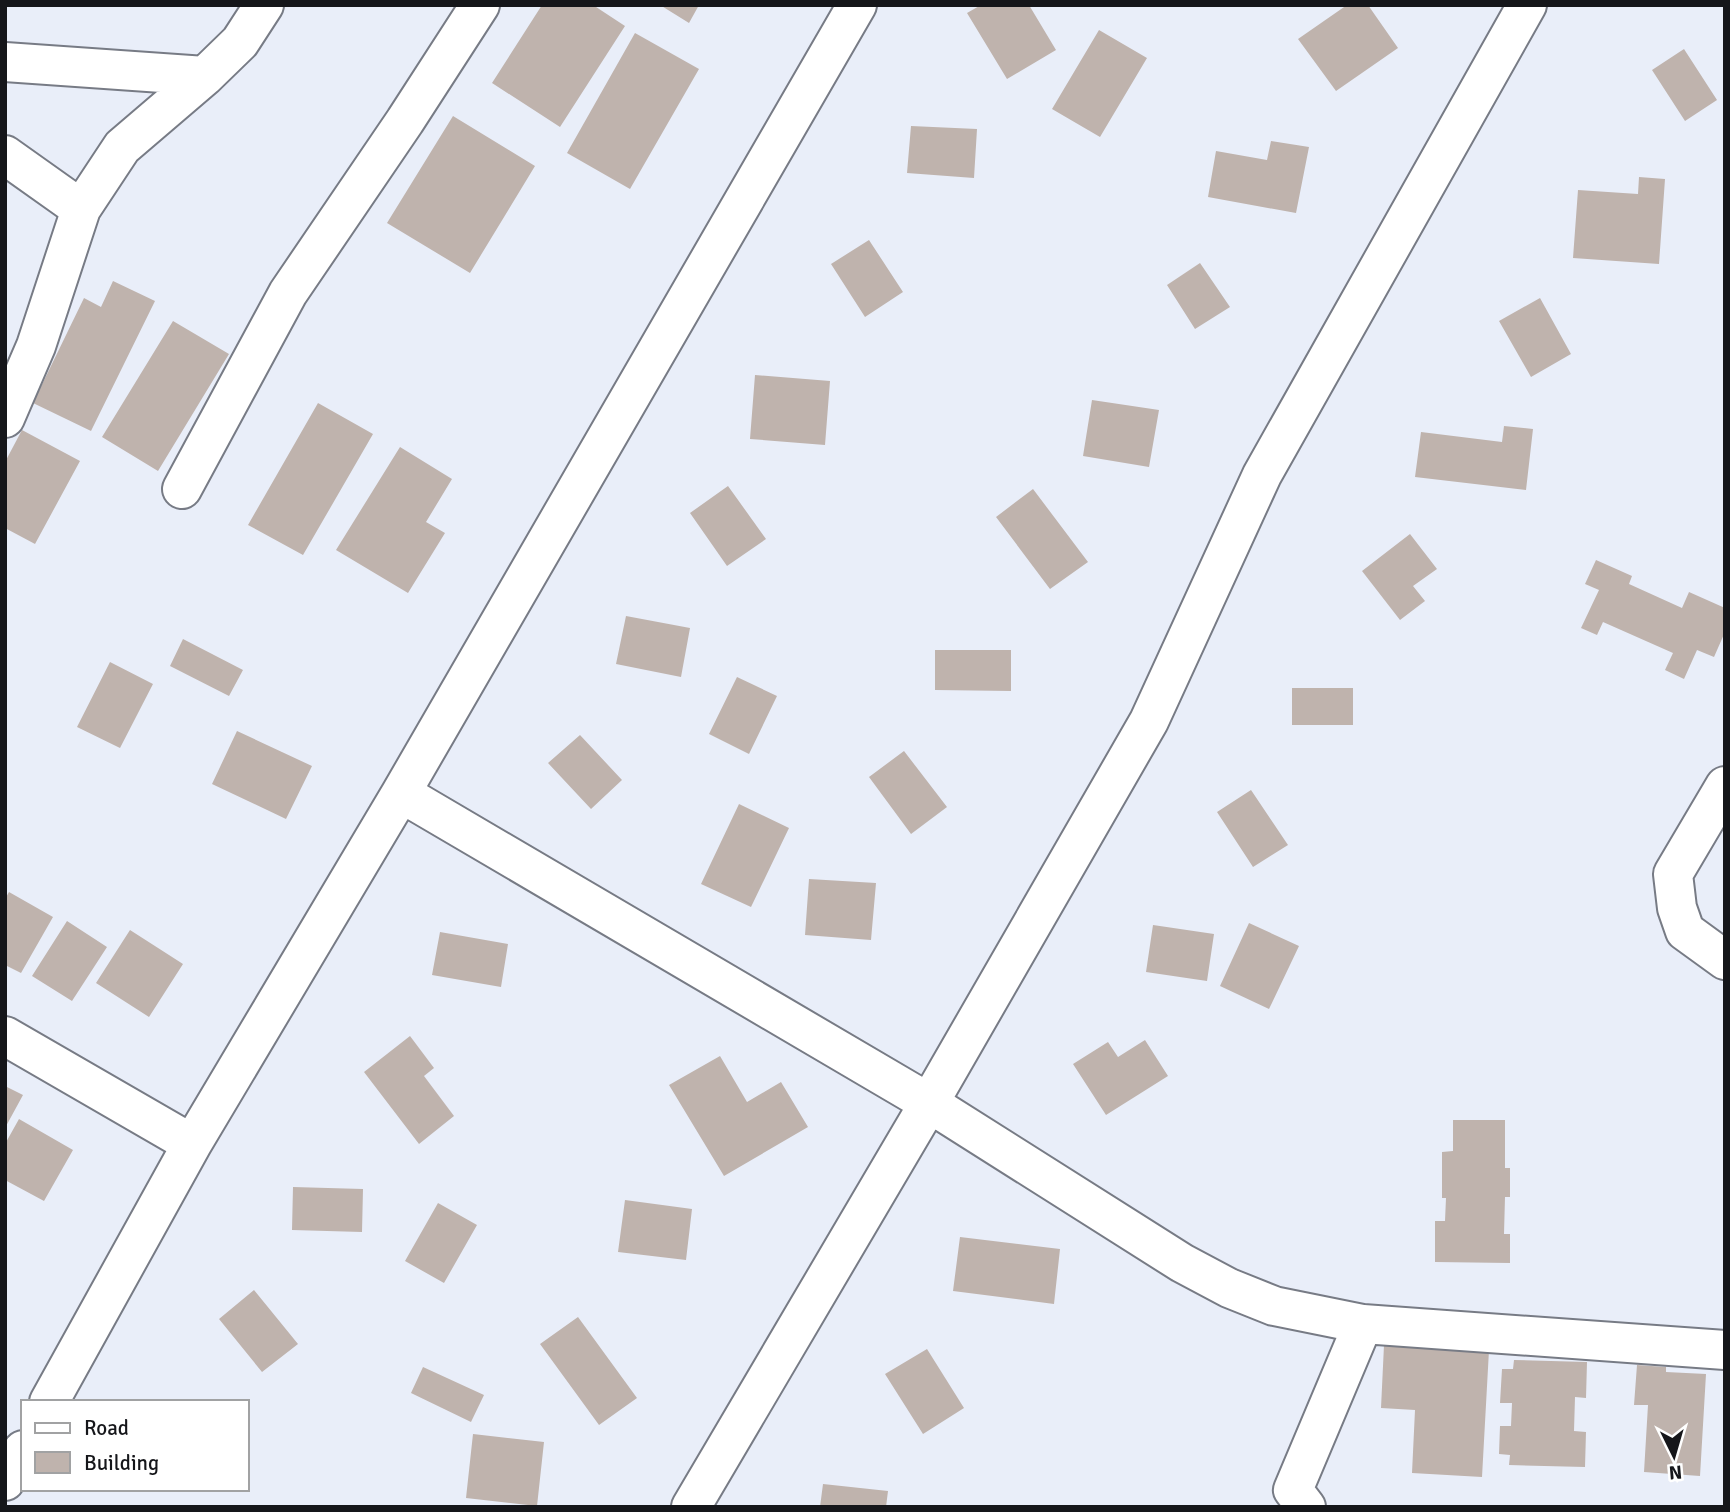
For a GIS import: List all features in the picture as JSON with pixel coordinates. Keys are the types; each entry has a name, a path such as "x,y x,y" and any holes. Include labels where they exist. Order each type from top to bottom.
{"street":[{"path":"5,418 37,346 81,209 122,147 205,76 240,42 264,5"},
{"path":"181,489 288,293 480,5"},
{"path":"50,1400 192,1143 401,793 857,5"},
{"path":"691,1507 929,1103 1149,721 1262,475 1527,5"},
{"path":"5,62 205,76"},
{"path":"5,155 81,209"},
{"path":"1725,786 1673,874 1677,908 1685,930 1725,960"},
{"path":"401,793 929,1103 1182,1264 1229,1288 1274,1306 1363,1324 1725,1350"},
{"path":"5,1037 192,1143"},
{"path":"1306,1507 1293,1490 1363,1324"},
{"path":"5,1481 21,1453"}],"building":[{"path":"542,5 593,5 625,26 560,127 492,83"},
{"path":"660,5 699,5 689,23"},
{"path":"981,5 1029,5 1056,50 1007,79 967,13"},
{"path":"1347,5 1368,5 1398,48 1336,91 1298,39"},
{"path":"1099,30 1147,58 1100,137 1052,109"},
{"path":"635,33 699,69 630,189 567,153"},
{"path":"1684,49 1717,100 1685,121 1652,70"},
{"path":"453,116 535,166 470,273 387,223"},
{"path":"911,126 977,129 974,178 907,173"},
{"path":"1271,141 1309,147 1296,213 1208,197 1216,151 1267,160"},
{"path":"1639,177 1665,179 1659,264 1573,258 1578,190 1638,194"},
{"path":"869,240 903,292 865,317 831,264"},
{"path":"1200,263 1230,307 1195,329 1167,285"},
{"path":"113,281 155,301 91,431 33,403 84,298 101,307"},
{"path":"1540,298 1571,354 1531,377 1499,321"},
{"path":"173,321 229,354 158,471 102,437"},
{"path":"755,375 830,381 825,445 750,439"},
{"path":"1092,400 1159,410 1149,467 1083,456"},
{"path":"318,403 373,434 303,555 248,525"},
{"path":"1504,426 1533,429 1526,490 1415,477 1421,432 1502,442"},
{"path":"22,430 80,461 35,544 5,528 5,462"},
{"path":"400,447 452,479 426,522 445,533 408,593 336,550"},
{"path":"728,486 766,539 727,566 690,513"},
{"path":"1033,489 1088,562 1050,589 996,517"},
{"path":"1410,534 1437,569 1413,586 1425,601 1400,620 1362,571"},
{"path":"1596,560 1632,576 1629,584 1682,608 1689,592 1725,608 1725,632 1714,657 1697,650 1684,679 1665,670 1673,653 1603,622 1597,635 1581,628 1599,590 1585,584"},
{"path":"626,616 690,628 681,677 616,664"},
{"path":"183,639 243,670 229,696 170,666"},
{"path":"935,650 1011,650 1011,691 935,690"},
{"path":"110,662 153,684 120,748 77,727"},
{"path":"737,677 777,696 749,754 709,734"},
{"path":"1292,688 1353,688 1353,725 1292,725"},
{"path":"237,731 312,766 286,819 212,784"},
{"path":"580,735 622,780 591,809 548,763"},
{"path":"904,751 947,807 911,834 869,777"},
{"path":"1251,790 1288,845 1253,867 1217,812"},
{"path":"739,804 789,828 751,907 701,884"},
{"path":"809,879 876,883 871,940 805,935"},
{"path":"9,892 53,917 21,973 5,965 5,899"},
{"path":"67,921 107,947 72,1001 32,976"},
{"path":"1249,923 1299,946 1269,1009 1220,986"},
{"path":"1153,925 1214,934 1207,981 1146,972"},
{"path":"130,930 183,964 149,1017 96,983"},
{"path":"440,932 508,944 501,987 432,975"},
{"path":"410,1036 434,1068 424,1076 454,1116 419,1144 364,1072"},
{"path":"1145,1040 1168,1076 1106,1115 1073,1064 1108,1042 1118,1057"},
{"path":"720,1056 747,1102 781,1082 808,1127 724,1176 669,1085"},
{"path":"5,1086 23,1095 5,1128"},
{"path":"19,1119 73,1150 44,1201 5,1180 5,1144"},
{"path":"1453,1120 1505,1120 1505,1168 1510,1168 1510,1197 1505,1197 1504,1234 1510,1234 1510,1263 1435,1262 1435,1221 1445,1221 1442,1152 1453,1151"},
{"path":"293,1187 363,1189 362,1232 292,1230"},
{"path":"625,1200 692,1209 686,1260 618,1252"},
{"path":"438,1203 477,1225 444,1283 405,1261"},
{"path":"960,1237 1060,1249 1054,1304 953,1291"},
{"path":"254,1290 298,1344 262,1372 219,1319"},
{"path":"578,1317 637,1398 599,1425 540,1344"},
{"path":"1384,1345 1489,1350 1482,1477 1412,1473 1415,1410 1381,1408"},
{"path":"927,1349 964,1408 923,1434 885,1374"},
{"path":"1514,1360 1587,1362 1586,1398 1575,1397 1574,1431 1586,1432 1585,1467 1509,1465 1510,1455 1499,1454 1500,1426 1511,1426 1512,1403 1500,1403 1502,1369 1513,1369"},
{"path":"1637,1365 1666,1367 1666,1372 1706,1374 1700,1476 1644,1472 1648,1405 1634,1405"},
{"path":"423,1367 484,1395 471,1422 411,1393"},
{"path":"473,1434 544,1442 537,1506 466,1498"},
{"path":"823,1484 888,1491 886,1507 820,1507"}]}
